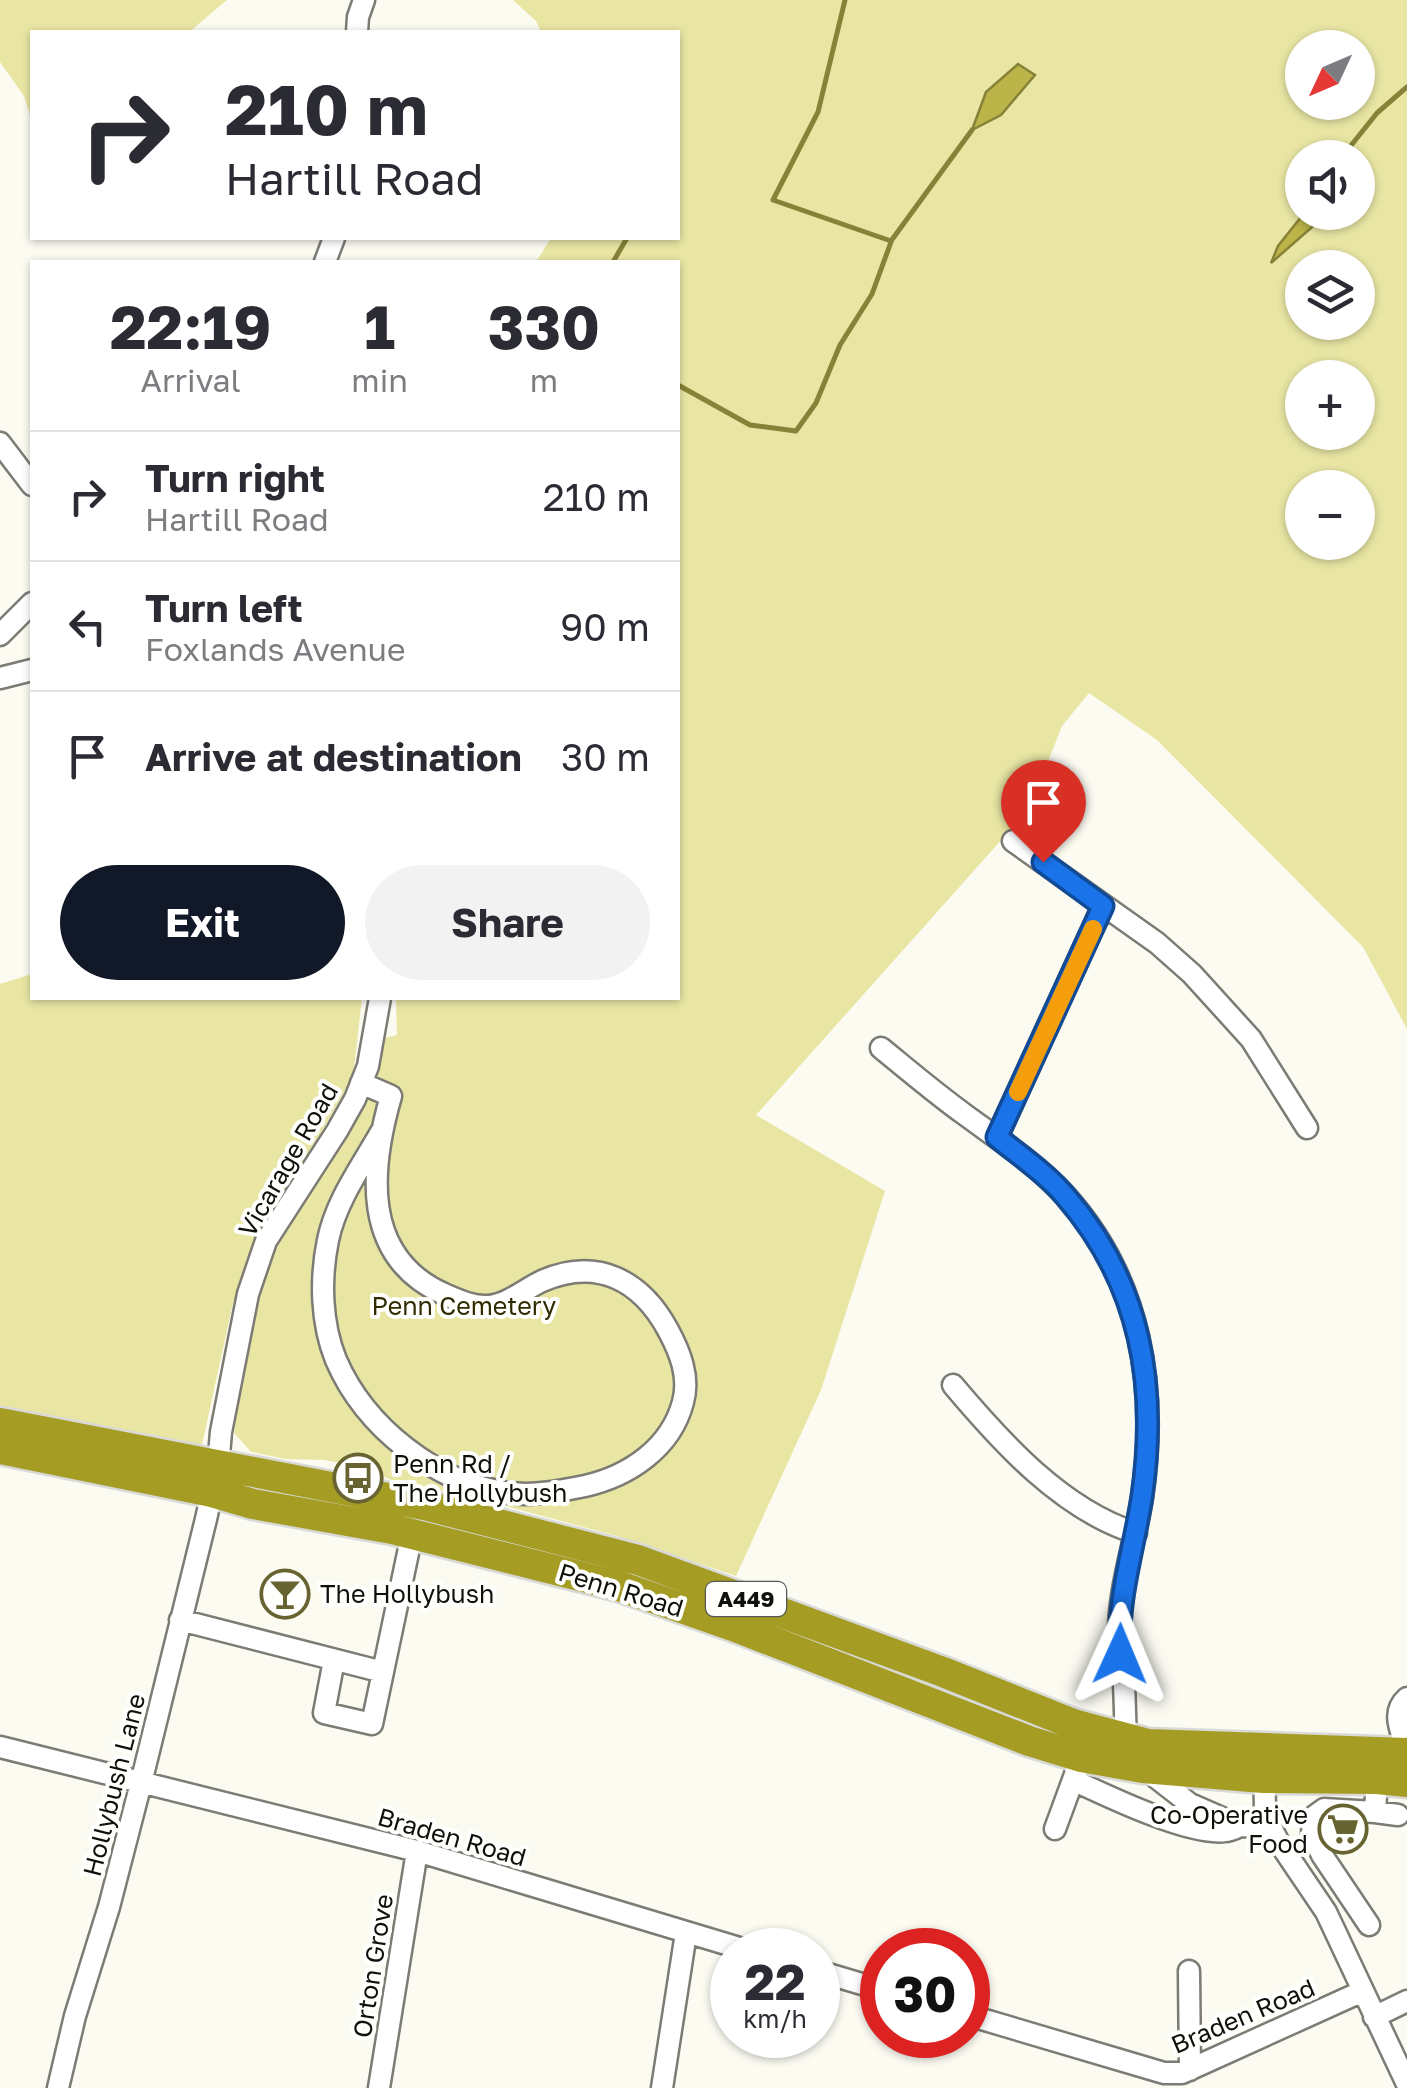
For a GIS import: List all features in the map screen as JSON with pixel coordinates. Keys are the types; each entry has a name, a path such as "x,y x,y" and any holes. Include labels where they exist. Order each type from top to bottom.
{"highway":[{"name":"Penn Road","path":"0,1424 215,1480 253,1504 412,1534 619,1586 1029,1741 1077,1768 1392,1780"},
{"name":"Penn Road","path":"0,1449 215,1480 356,1490 424,1504 638,1560 926,1665 1073,1724 1148,1744 1407,1752"}],"street":[{"path":"357,30 364,0"},
{"path":"0,444 30,482"},
{"path":"0,635 30,604"},
{"path":"0,678 30,670"},
{"path":"1013,841 1157,943 1221,1004 1251,1039 1307,1128"},
{"path":"997,1137 1103,906"},
{"name":"Vicarage Road","path":"215,1480 248,1294 266,1242 338,1131 361,1083 368,1066 380,1000"},
{"path":"881,1048 1064,1194 1086,1222 1120,1281 1134,1316 1147,1380 1147,1422 1146,1465 1119,1625 1126,1738"},
{"path":"361,1083 391,1096 381,1132 375,1190 378,1211 394,1250 418,1280 472,1305 488,1306 562,1274 610,1274 633,1286 662,1320 676,1344 686,1387 669,1434 638,1464 599,1482 541,1494 509,1492 472,1484 432,1466 367,1410 350,1387 328,1334 324,1267 338,1206 381,1132"},
{"path":"953,1385 1002,1440 1067,1497 1098,1518 1136,1532"},
{"name":"Hollybush Lane","path":"58,2088 141,1783 215,1480"},
{"path":"334,1660 324,1713 372,1724 412,1534"},
{"path":"180,1620 383,1672"},
{"path":"1407,1698 1397,1714 1407,1752"},
{"name":"Braden Road","path":"0,1747 417,1851 710,1939"},
{"path":"1265,1747 1265,1808 1271,1827 1326,1912 1407,2084"},
{"path":"1055,1830 1077,1768 1144,1810 1203,1830 1227,1831 1240,1826"},
{"path":"1143,1768 1190,1804 1240,1826 1271,1827"},
{"path":"1376,1812 1392,1780"},
{"path":"1369,1925 1322,1856 1312,1834 1313,1817 1324,1809 1398,1814"},
{"name":"Orton Grove","path":"379,2088 417,1851"},
{"path":"1326,1912 1352,1901"},
{"path":"662,2088 686,1932"},
{"path":"1189,1971 1190,2070"},
{"name":"Braden Road","path":"990,2022 1164,2073 1182,2074 1363,1991"},
{"path":"1374,2017 1407,2001"}],"green space":[{"path":"0,0 227,0 191,30 30,30 30,116 24,96 0,62"},
{"name":"Penn Cemetery","path":"513,0 1407,0 1407,1029 1363,947 1157,740 1089,693 1062,726 1047,764 1012,828 756,1115 885,1191 821,1390 736,1576 613,1535 476,1498 397,1482 356,1466 251,1452 234,1433 258,1283 271,1243 291,1214 306,1201 337,1145 378,1040 397,1035 396,1000 680,1000 680,260 537,260 550,240 680,240 680,30 540,30"},
{"path":"30,975 30,1000 362,1000 353,1077 256,1234 232,1307 202,1445 0,1408 0,984"}],"shaded area":[{"path":"1018,64 1035,75 1001,115 972,130 986,92"},
{"path":"1291,230 1309,230 1271,263"}],"waterway":[{"path":"845,0 818,112 773,200 891,241 972,130"},
{"path":"1355,140 1377,113 1407,87"},
{"path":"614,260 626,240"},
{"path":"680,386 750,425 796,431 816,403 840,345 872,294 891,242"}],"slow traffic":[{"path":"1018,1092 1093,929"}],"place":[{"name":"Penn Rd / The Hollybush","path":"358,1478"},
{"name":"The Hollybush","path":"285,1594"},
{"name":"Co-Operative Food","path":"1343,1829"}],"route":[{"path":"1043,862 1103,906 997,1137 1064,1194 1086,1222 1120,1281 1142,1347 1147,1380 1146,1465 1123,1588 1120,1654"}]}
